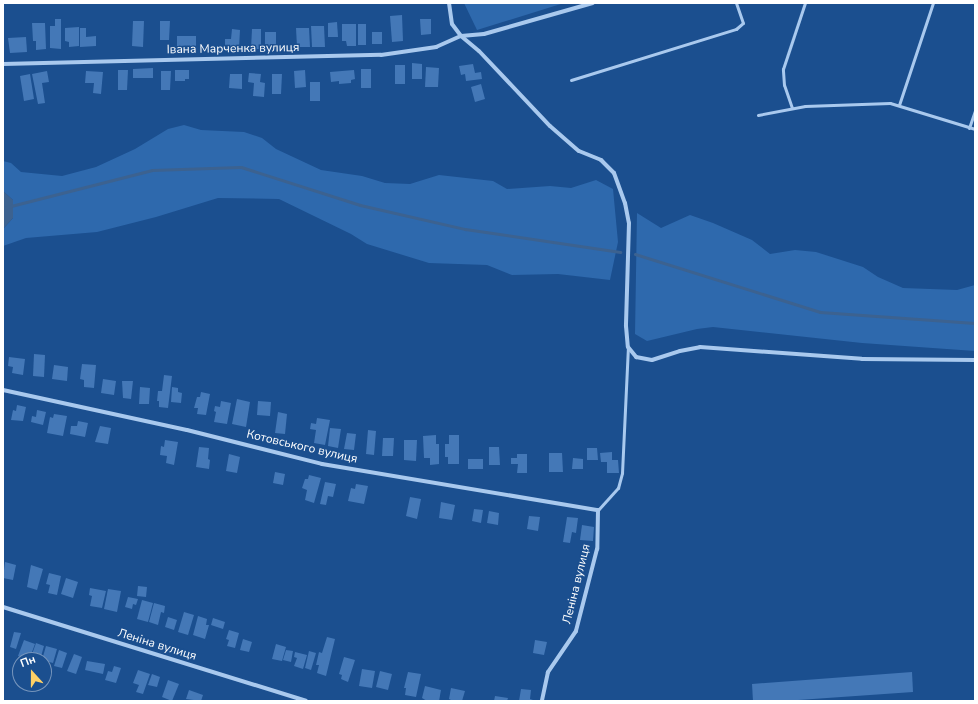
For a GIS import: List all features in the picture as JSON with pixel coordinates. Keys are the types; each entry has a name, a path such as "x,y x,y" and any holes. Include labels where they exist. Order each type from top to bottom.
{"street":[{"path":"449,3 452,24 461,36 479,51 550,126 579,151 601,160 614,173 625,203 629,223 626,326 628,347 636,357 652,360 700,346 862,359 975,360"},
{"name":"Івана Марченка вулиця","path":"3,64 381,55 436,47 461,36 484,34 593,3"},
{"name":"Котовського вулиця","path":"3,390 187,430 322,464 598,510"},
{"name":"Леніна вулиця","path":"542,701 548,672 576,631 597,549 598,510"},
{"name":"Леніна вулиця","path":"3,607 306,701"}],"lane":[{"path":"570,80 736,29 742,23 736,3"},
{"path":"792,108 784,84 783,69 804,3"},
{"path":"899,105 933,3"},
{"path":"758,115 805,106 890,103 975,129"},
{"path":"970,128 975,110"},
{"path":"598,510 618,488 622,473 628,347"}],"shaded area":[{"path":"464,3 564,3 477,30"},
{"path":"184,125 201,130 244,132 262,138 276,149 321,170 362,176 385,183 410,184 439,175 493,181 507,189 550,186 571,188 596,180 613,189 618,242 610,280 558,274 512,275 487,265 429,263 367,244 351,234 279,199 218,198 156,217 97,232 26,238 3,246 3,229 13,218 13,200 3,191 3,161 11,163 21,172 62,176 96,167 135,149 168,129"},
{"path":"3,191 13,200 13,218 3,229"},
{"path":"637,213 661,228 690,215 752,240 770,254 795,250 816,252 863,267 878,277 903,288 957,290 975,285 975,351 862,343 713,327 697,329 647,341 635,334"}],"building":[{"path":"402,15 403,41 392,42 390,16"},
{"path":"55,19 61,19 61,49 50,48 50,26 55,26"},
{"path":"420,19 431,19 431,34 421,35"},
{"path":"133,21 144,21 143,47 132,46"},
{"path":"160,21 170,21 169,40 160,40"},
{"path":"337,22 338,37 328,37 328,23"},
{"path":"32,23 45,23 46,49 36,50 36,41 33,41"},
{"path":"342,24 356,24 356,46 347,46 346,41 342,41"},
{"path":"358,24 366,24 366,45 358,45"},
{"path":"311,26 324,26 325,47 312,47"},
{"path":"79,27 79,46 69,47 69,42 65,41 65,28"},
{"path":"80,28 86,28 86,37 96,36 96,46 80,47"},
{"path":"296,28 309,28 310,47 297,47"},
{"path":"232,29 240,30 239,48 225,48 225,39 231,39"},
{"path":"252,29 261,29 261,49 251,49"},
{"path":"265,32 276,32 276,48 265,48"},
{"path":"372,32 382,32 382,44 372,44"},
{"path":"177,36 196,36 196,46 177,46"},
{"path":"26,37 27,52 10,53 8,38"},
{"path":"412,63 422,64 422,79 412,79"},
{"path":"473,64 475,73 481,72 482,79 466,81 465,74 461,75 459,66"},
{"path":"395,65 405,65 405,84 395,84"},
{"path":"426,67 439,68 438,87 425,87"},
{"path":"153,68 153,78 133,78 133,69"},
{"path":"361,69 371,69 371,88 361,88"},
{"path":"118,70 128,70 127,90 118,90"},
{"path":"175,70 189,70 189,79 185,79 185,81 175,81"},
{"path":"305,70 306,87 295,88 294,71"},
{"path":"354,70 355,79 351,80 351,83 339,84 339,81 331,82 330,72"},
{"path":"47,71 49,82 42,83 45,103 38,104 32,74"},
{"path":"86,71 103,72 101,94 93,93 94,83 85,83"},
{"path":"161,71 171,71 170,90 161,90"},
{"path":"249,73 261,74 260,82 265,83 264,97 253,96 254,83 248,82"},
{"path":"30,74 34,99 24,101 20,76"},
{"path":"230,74 242,74 242,89 229,88"},
{"path":"272,74 282,74 281,94 272,94"},
{"path":"310,82 320,82 320,101 310,101"},
{"path":"481,84 485,99 475,102 471,87"},
{"path":"34,354 45,355 44,377 33,376"},
{"path":"9,357 25,359 23,375 12,373 13,367 8,366"},
{"path":"82,364 96,365 94,388 84,387 84,380 80,379"},
{"path":"54,365 68,367 67,381 52,379"},
{"path":"164,375 172,376 168,408 159,407 159,401 157,401 158,391 162,391"},
{"path":"103,379 116,381 114,395 101,393"},
{"path":"122,381 133,381 131,399 123,398"},
{"path":"140,387 150,388 149,404 139,404"},
{"path":"172,387 178,388 178,392 182,393 181,403 171,402"},
{"path":"201,392 210,394 206,415 197,414 198,408 194,408 197,397 200,397"},
{"path":"237,399 250,402 246,427 232,424"},
{"path":"221,401 231,403 227,424 214,422 216,412 214,411 215,406 220,407"},
{"path":"258,401 271,402 270,416 257,415"},
{"path":"17,405 26,407 23,421 11,420 13,410 16,411"},
{"path":"37,410 46,412 43,425 31,422 32,416 36,417"},
{"path":"278,412 287,414 285,434 275,433"},
{"path":"54,414 67,416 63,436 47,433 50,417 53,418"},
{"path":"317,418 330,420 325,445 314,443 316,430 310,429 311,423 316,424"},
{"path":"78,421 88,423 85,437 70,434 71,426 77,426"},
{"path":"100,426 111,428 108,444 95,442"},
{"path":"330,428 341,429 338,448 328,446"},
{"path":"368,430 376,431 374,455 366,454"},
{"path":"347,433 356,434 354,450 344,449"},
{"path":"436,435 436,444 439,444 439,464 430,465 430,458 424,458 423,436"},
{"path":"449,435 459,435 459,464 448,464 448,457 445,457 445,444 449,444"},
{"path":"383,438 394,438 393,456 382,456"},
{"path":"165,440 178,442 174,465 166,463 167,456 160,455 161,446 164,447"},
{"path":"404,440 417,440 416,461 404,460"},
{"path":"199,447 209,448 209,469 196,467"},
{"path":"489,447 499,447 500,465 489,465"},
{"path":"587,448 597,448 598,460 587,460"},
{"path":"612,452 612,460 618,460 619,473 607,473 607,462 601,462 600,453"},
{"path":"549,453 562,453 563,472 549,472"},
{"path":"229,454 240,457 237,473 226,471"},
{"path":"517,454 527,454 527,473 517,473 518,464 511,464 511,458 517,458"},
{"path":"573,458 583,459 583,469 572,469"},
{"path":"468,459 483,459 483,469 468,469"},
{"path":"275,472 285,474 283,485 273,483"},
{"path":"309,475 321,478 314,503 305,500 307,490 302,488 305,479 308,479"},
{"path":"325,482 336,484 333,497 328,496 326,505 320,504"},
{"path":"356,484 368,486 364,504 348,501 351,488 355,489"},
{"path":"410,497 421,499 417,519 406,516"},
{"path":"441,502 455,505 452,520 439,518"},
{"path":"474,509 483,510 481,523 472,521"},
{"path":"489,511 499,513 498,525 487,523"},
{"path":"529,516 540,517 538,531 527,529"},
{"path":"567,517 578,518 576,533 572,532 570,543 563,542"},
{"path":"582,525 594,527 593,541 580,540"},
{"path":"5,562 16,565 13,580 3,578"},
{"path":"31,565 43,569 37,590 27,587"},
{"path":"49,573 61,576 57,595 48,593 50,585 46,584"},
{"path":"66,578 78,582 73,598 61,594"},
{"path":"138,586 147,587 146,597 137,596"},
{"path":"90,588 106,591 102,608 90,606 92,596 89,595"},
{"path":"108,589 121,591 117,612 104,609"},
{"path":"128,597 138,599 136,605 133,604 132,609 125,607"},
{"path":"142,600 153,603 148,622 137,619"},
{"path":"154,603 165,606 164,613 161,612 158,625 149,622"},
{"path":"184,612 194,615 188,635 178,632"},
{"path":"198,616 207,619 206,625 209,625 205,639 193,635"},
{"path":"168,617 177,620 174,630 165,627"},
{"path":"213,618 225,622 223,629 211,625"},
{"path":"229,630 239,633 235,648 227,646 229,640 226,639"},
{"path":"14,632 21,633 16,649 10,647"},
{"path":"327,637 335,639 326,676 317,673 319,665 316,665 319,652 322,653"},
{"path":"243,639 252,642 249,652 240,650"},
{"path":"24,640 35,644 32,652 20,652"},
{"path":"535,640 547,642 544,655 533,653"},
{"path":"36,643 44,646 42,652 33,652"},
{"path":"276,644 286,647 282,661 272,659"},
{"path":"46,646 57,649 53,663 52,652 44,652"},
{"path":"59,650 67,653 62,668 54,666"},
{"path":"286,650 293,651 291,662 283,660"},
{"path":"309,651 316,653 311,670 305,668"},
{"path":"295,652 307,655 303,669 294,666 297,658 294,657"},
{"path":"74,654 82,657 76,674 67,671"},
{"path":"344,657 355,660 348,682 341,679 342,675 339,674"},
{"path":"87,661 105,664 103,674 85,670"},
{"path":"114,666 121,668 116,683 105,680 108,671 112,672"},
{"path":"362,669 375,671 372,688 359,686"},
{"path":"138,670 150,674 143,694 136,692 139,685 133,683"},
{"path":"380,671 392,674 388,690 376,687"},
{"path":"408,672 421,674 416,697 405,695 406,688 404,688"},
{"path":"912,672 913,692 784,701 753,701 752,684"},
{"path":"152,674 160,677 157,687 148,685"},
{"path":"168,680 179,684 172,701 162,697"},
{"path":"425,686 441,690 439,701 427,701 422,698"},
{"path":"451,688 465,691 462,701 453,701 449,699"},
{"path":"521,689 531,690 530,699 536,701 519,701"},
{"path":"189,690 203,695 201,701 186,699"},
{"path":"495,696 508,698 507,701 494,701"}],"waterway":[{"path":"3,208 152,170 241,167 360,205 465,229 620,252"},
{"path":"635,254 820,312 975,323"}]}
